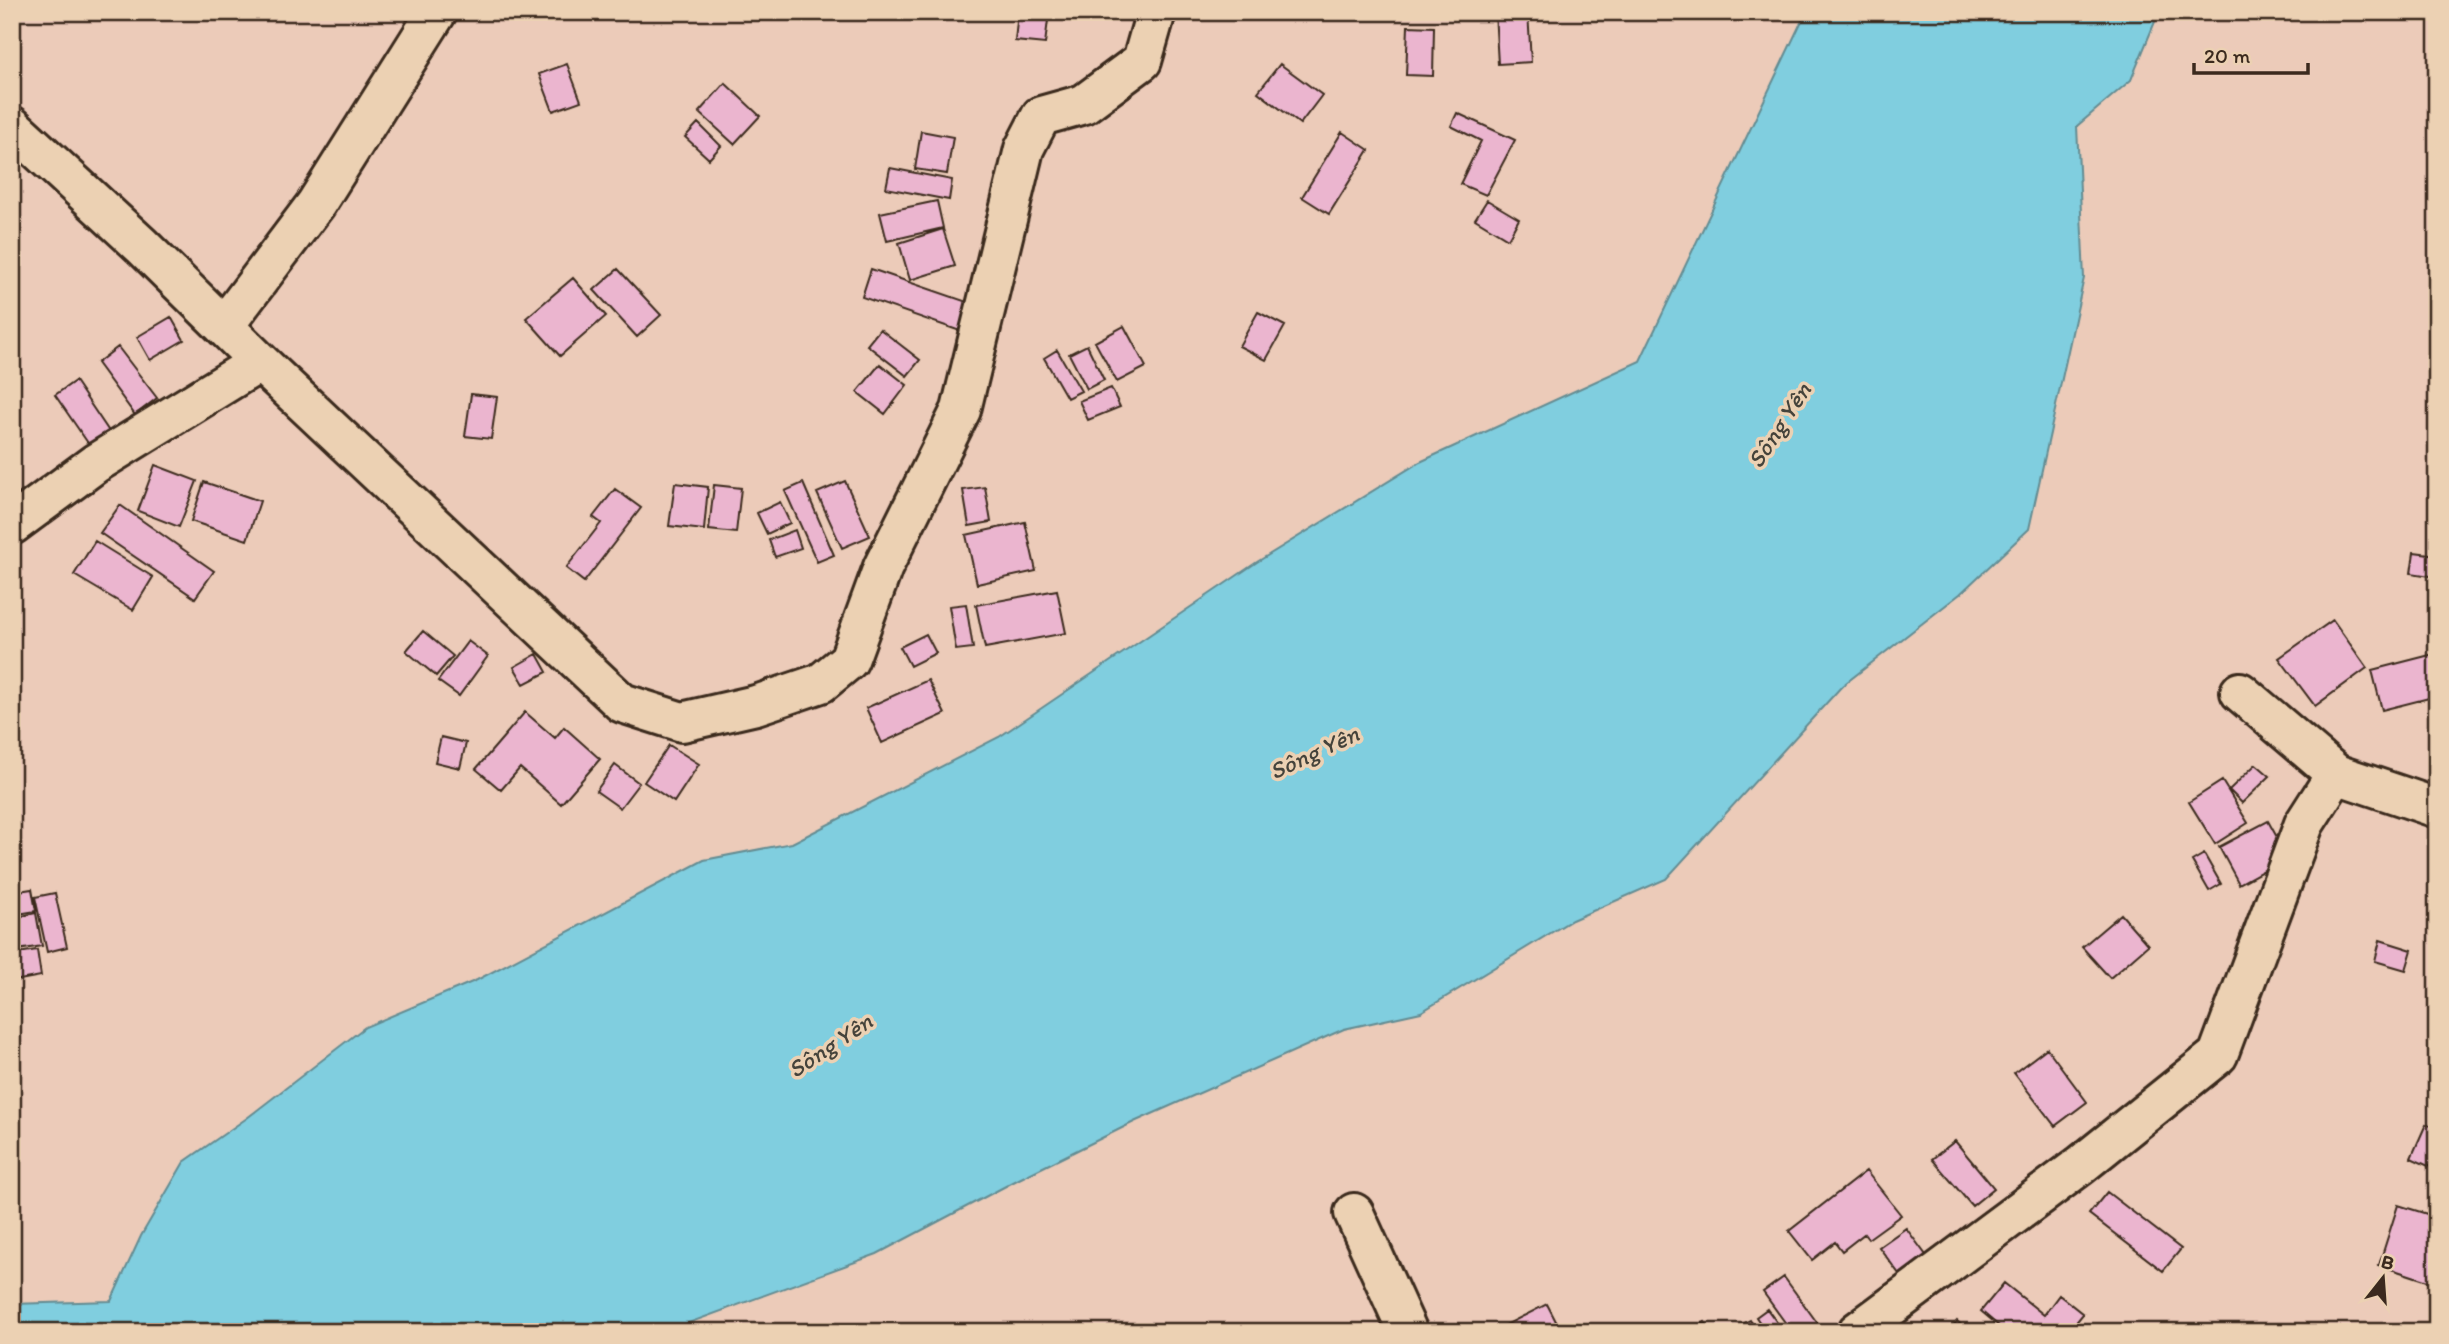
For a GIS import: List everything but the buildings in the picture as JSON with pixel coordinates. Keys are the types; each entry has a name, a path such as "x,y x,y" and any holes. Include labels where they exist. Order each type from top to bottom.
{"street":[{"path":"223,326 316,204 437,12"},
{"path":"12,126 142,246 260,362 622,703 682,722 756,705 821,683 849,660 883,567 961,410 1024,149 1041,116 1084,104 1143,61 1156,12"},
{"path":"12,525 96,463 260,362"},
{"path":"2240,692 2336,774 2437,808"},
{"path":"1857,1332 2081,1165 2218,1055 2304,824 2336,774"},
{"path":"1354,1213 1408,1332"}],"water":[{"name":"Sông Yên","path":"1806,12 2159,12 2131,80 2077,126 2084,278 2029,529 1960,594 1842,686 1666,879 1572,920 1421,1012 1344,1029 1134,1122 877,1254 664,1332 12,1332 12,1304 111,1301 141,1236 184,1162 247,1118 365,1027 477,980 704,860 792,843 999,737 1257,562 1420,462 1640,361"}]}
